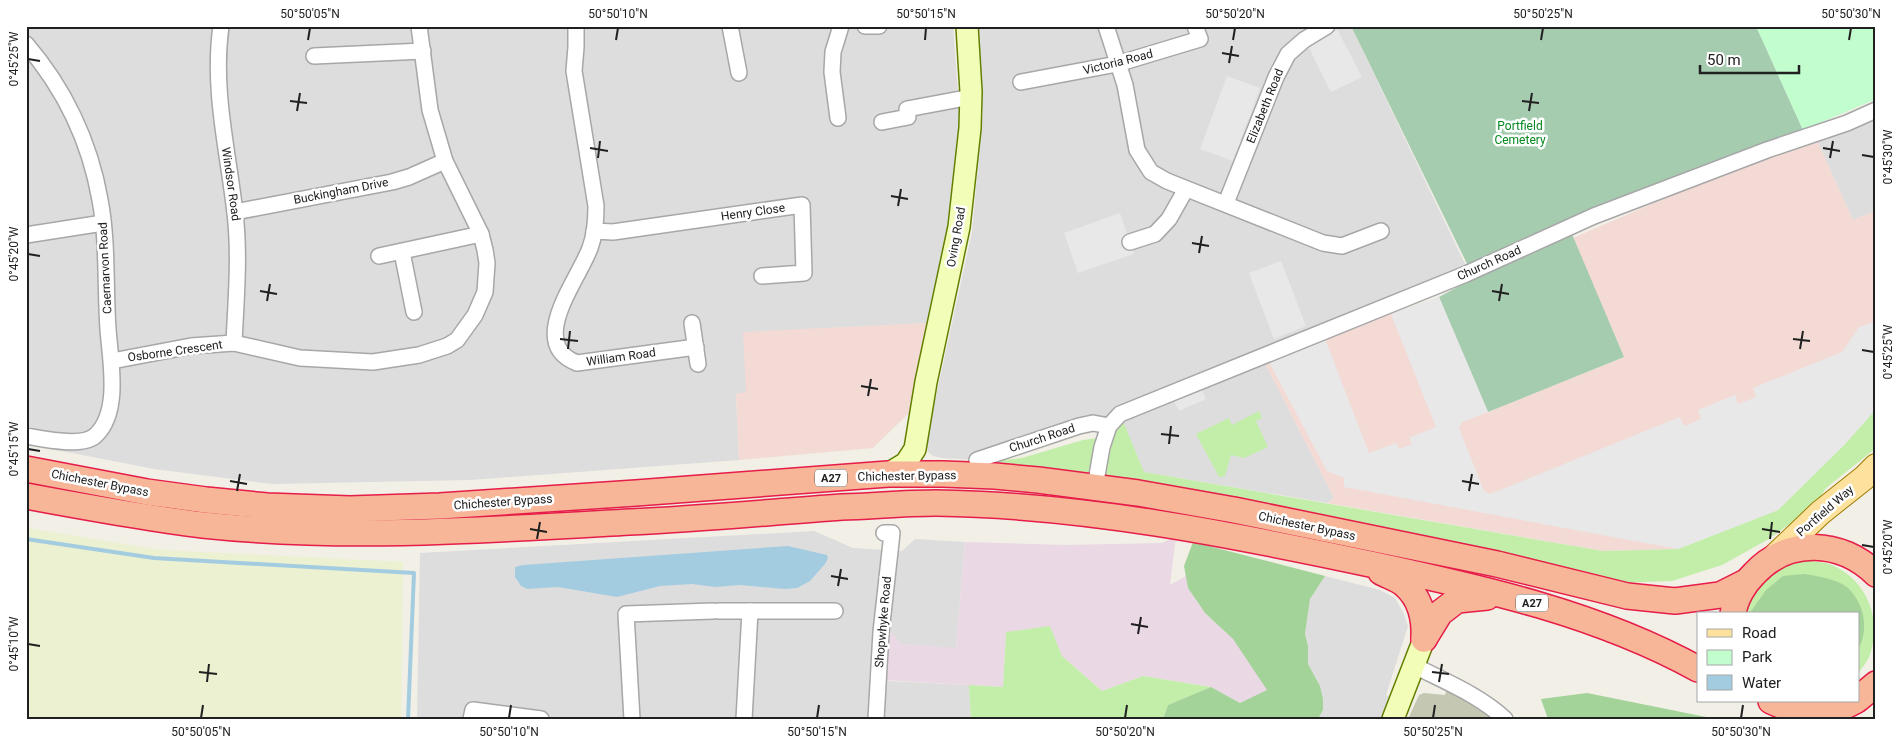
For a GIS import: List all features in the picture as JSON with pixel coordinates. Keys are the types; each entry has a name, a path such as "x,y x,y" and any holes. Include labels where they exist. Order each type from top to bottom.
{"highway":[{"name":"Chichester Bypass","path":"26,469 147,492 206,500 268,506 350,508 440,506 888,474 943,474 1038,480 1095,487 1234,510 1470,559 1628,596 1675,601 1720,595 1746,582"},
{"name":"Chichester Bypass","path":"26,496 136,516 207,525 344,532 440,531 614,523 896,504 943,503 1068,510 1226,534 1442,579 1553,608 1608,627 1664,650 1697,668"},
{"path":"1734,612 1746,582 1760,567 1775,556 1792,549 1810,546 1828,547 1845,552 1875,570"},
{"path":"1358,561 1405,584 1415,596 1422,612 1425,625 1424,639"},
{"path":"1424,639 1440,613 1456,600 1503,595"},
{"path":"1853,719 1863,695"},
{"path":"1782,710 1827,712 1852,702"}],"main road":[{"name":"Oving Road","path":"888,474 910,458 915,445 926,382 960,219 966,169 970,97 967,26"},
{"path":"915,445 921,458 943,474"},
{"name":"Portfield Way","path":"1775,556 1820,513 1876,466"},
{"path":"1393,719 1424,639"}],"street":[{"name":"Windsor Road","path":"220,26 217,63 219,102 238,240 234,343"},
{"name":"Osborne Crescent","path":"112,360 192,346 234,343 300,358 373,362 420,355 457,340 476,315 485,292 487,263 481,234 445,162 430,110 419,26"},
{"path":"576,26 574,71 596,206 594,231"},
{"path":"730,26 739,73"},
{"path":"838,118 832,72 833,52 841,26"},
{"path":"865,26 879,26"},
{"path":"1106,26 1125,85 1137,150 1150,172 1167,182 1323,243 1342,246 1381,231"},
{"name":"Victoria Road","path":"1021,82 1117,64 1200,40 1195,26"},
{"name":"Elizabeth Road","path":"1226,204 1268,96 1288,54 1304,40 1327,26"},
{"name":"Caernarvon Road","path":"26,44 46,68 70,108 96,179 103,223 108,328 113,384 108,413 96,436 88,440 70,442 26,436"},
{"path":"314,56 423,51"},
{"path":"882,122 908,117 907,109 970,97"},
{"name":"Church Road","path":"977,460 1079,426 1093,423 1109,426 1120,414 1466,274 1594,216 1768,150 1847,123 1876,110"},
{"name":"Buckingham Drive","path":"235,212 392,182 445,162"},
{"path":"1130,242 1155,234 1169,219 1186,189"},
{"name":"Henry Close","path":"594,231 613,232 802,205 804,273 762,276"},
{"path":"26,235 103,223"},
{"name":"William Road","path":"594,231 591,246 582,267 567,292 556,323 557,348 562,355 568,360 577,363 696,347"},
{"path":"379,256 481,234"},
{"path":"402,252 414,312"},
{"path":"692,323 698,364"},
{"path":"1095,487 1102,447 1109,426"},
{"name":"Shopwhyke Road","path":"876,719 881,632 892,533 884,532"},
{"path":"632,719 626,614 715,611 835,611"},
{"path":"744,719 750,611"},
{"path":"1415,666 1479,699 1505,719"},
{"path":"472,719 472,710 541,719"}],"shaded area":[{"path":"26,26 953,26 959,107 956,204 933,323 830,328 746,393 736,394 739,460 470,480 272,484 154,469 26,444"},
{"path":"978,26 1351,26 1466,266 1258,349 1334,498 1327,503 1144,472 1093,423 977,460 942,458 933,456 928,452 929,428 972,232 983,112"},
{"path":"1337,29 1362,77 1331,92 1307,44"},
{"path":"1227,76 1260,88 1233,161 1200,149"},
{"path":"1876,109 1876,211 1853,220 1814,134"},
{"path":"1814,134 1853,220 1876,211 1876,409 1845,444 1678,549 1603,551 1327,503 1334,498 1265,363 1439,297 1488,412 1624,357 1573,238"},
{"path":"1120,213 1134,254 1078,273 1064,233"},
{"path":"1281,261 1306,326 1274,339 1249,273"},
{"path":"1439,297 1488,412 1462,422 1459,428 1484,491 1490,494 1680,417 1684,426 1701,419 1698,410 1735,395 1738,404 1756,397 1753,388 1842,352 1859,327 1876,321 1876,409 1845,444 1778,510 1678,549 1344,487 1344,478 1327,471 1269,362 1325,339 1369,453 1396,443 1399,449 1412,444 1409,438 1436,427 1391,314"},
{"path":"928,323 911,411 873,448 739,460 736,394 746,392 743,332"},
{"path":"1201,388 1206,399 1179,411 1172,398"},
{"path":"26,528 161,550 403,562 401,719 26,719"},
{"path":"814,531 853,548 902,551 915,539 965,542 956,649 900,644 893,634 873,632 869,680 969,685 971,719 417,719 420,553"},
{"path":"1176,536 1170,585 1186,576 1188,588 1205,613 1233,639 1268,690 1240,703 1211,687 1143,676 1102,691 1062,656 1006,633 1003,687 883,680 886,633 893,634 900,644 956,648 965,542 1065,545 1162,543"},
{"path":"1325,576 1380,590 1395,598 1403,612 1408,626 1386,695 1393,698 1385,719 1318,719 1323,710 1320,686 1308,664 1308,646 1305,634 1310,599"},
{"path":"1448,687 1499,719 1408,719 1419,695 1424,693 1445,695"}],"green space":[{"name":"Portfield Cemetery","path":"1351,26 1756,26 1803,130 1569,227 1624,357 1488,412 1439,297 1474,278"},
{"path":"1756,26 1876,26 1876,99 1803,130"},
{"path":"1876,409 1876,448 1826,488 1814,507 1767,540 1722,565 1672,581 1615,583 1111,481 1104,473 1109,426 1120,414 1144,472 1603,551 1678,549 1778,510 1845,444"},
{"path":"1259,411 1262,418 1256,421 1268,447 1244,458 1231,455 1225,476 1219,477 1196,434 1229,418 1232,425"},
{"path":"1098,438 1093,467 1085,475 973,463 1022,458 1083,440"},
{"path":"1193,542 1325,576 1310,599 1305,634 1308,646 1308,664 1320,686 1323,699 1323,710 1318,719 1163,719 1168,705 1211,687 1240,703 1267,690 1233,639 1205,613 1188,588 1184,566"},
{"path":"1809,560 1832,565 1855,581 1863,592 1873,616 1874,630 1873,643 1868,659 1860,670 1860,612 1742,612 1751,589 1787,563"},
{"path":"1804,574 1827,578 1839,582 1848,588 1854,594 1862,609 1864,618 1860,645 1860,612 1750,612 1766,590 1783,576"},
{"path":"1050,626 1062,656 1102,691 1143,676 1211,687 1168,705 1163,719 971,719 969,685 1003,687 1006,632"},
{"path":"1587,693 1716,719 1548,719 1541,699"}],"water":[{"path":"788,546 827,555 828,558 810,581 797,588 785,589 740,585 715,587 692,584 660,586 617,597 558,587 527,589 521,586 515,577 515,567 523,565"}],"waterway":[{"path":"26,539 154,558 414,573 408,719"}]}
